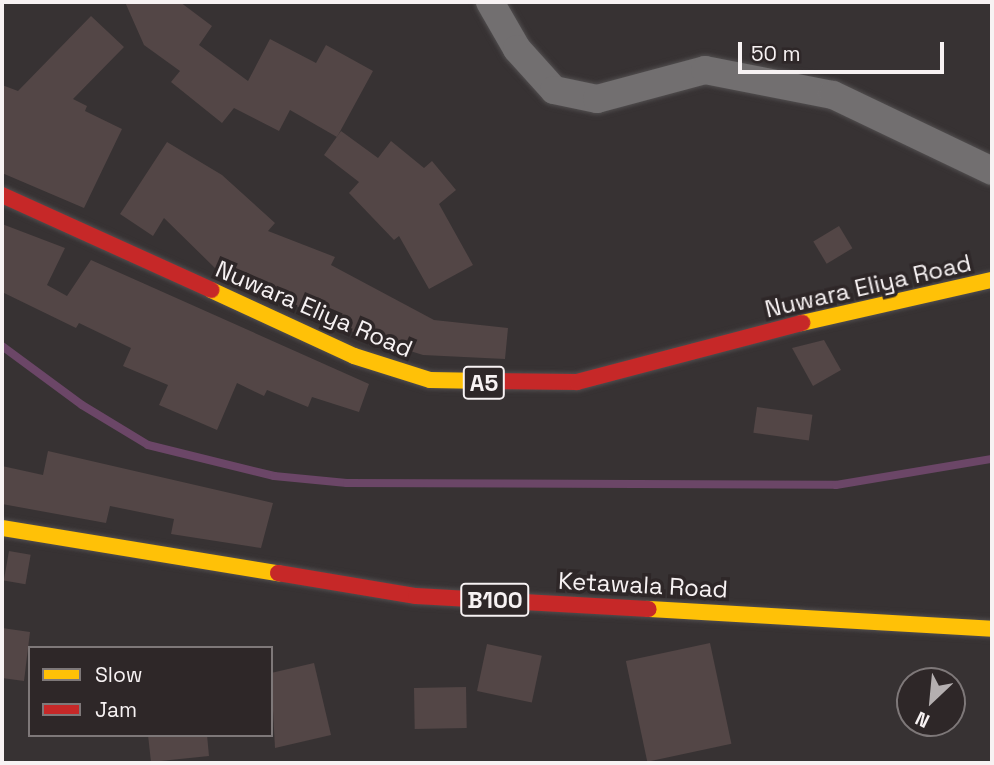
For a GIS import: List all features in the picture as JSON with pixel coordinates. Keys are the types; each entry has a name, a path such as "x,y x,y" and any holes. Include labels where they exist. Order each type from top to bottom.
{"main road":[{"name":"Nuwara Eliya Road","path":"2,195 354,356 430,380 576,382 889,300 992,280"},
{"name":"Ketawala Road","path":"2,528 416,596 992,629"}],"street":[{"path":"490,2 517,50 554,90 597,99 705,70 833,95 992,171"}],"building":[{"path":"125,2 180,2 212,26 199,45 248,81 270,39 316,63 326,45 373,71 337,137 290,110 279,131 234,108 222,123 171,82 180,71 144,45"},
{"path":"91,16 124,47 73,99 87,106 85,111 122,129 84,208 2,173 2,85 18,91"},
{"path":"341,131 378,158 391,141 424,168 432,161 456,190 439,204 473,265 429,289 399,236 394,240 349,193 359,182 324,155"},
{"path":"167,142 222,175 275,223 268,231 335,257 331,265 434,320 508,328 505,359 423,355 362,336 217,270 164,218 153,236 120,214"},
{"path":"2,224 65,248 47,285 67,296 91,260 369,384 359,412 312,397 308,407 267,390 264,396 237,383 217,430 159,405 168,385 123,366 131,348 79,323 76,328 2,292"},
{"path":"839,226 852,248 827,264 813,241"},
{"path":"824,340 841,370 813,386 792,348"},
{"path":"757,407 812,415 809,441 753,433"},
{"path":"48,451 273,503 261,548 171,534 174,519 110,506 106,523 2,504 2,466 43,475"},
{"path":"9,551 31,555 25,584 4,581"},
{"path":"2,628 30,632 24,681 2,678"},
{"path":"710,643 731,744 647,762 626,661"},
{"path":"487,644 542,656 532,703 477,691"},
{"path":"314,663 331,735 275,748 273,673"},
{"path":"466,687 467,728 415,729 414,688"},
{"path":"148,737 207,737 209,756 151,762"}],"waterway":[{"path":"2,346 82,405 148,445 274,476 347,483 836,485 992,459"}],"traffic: slow":[{"path":"802,323 992,280"},
{"path":"211,290 354,356 430,380 486,381"},
{"path":"2,528 278,573"},
{"path":"649,609 992,629"}],"traffic: jam":[{"path":"2,195 211,290"},
{"path":"486,381 577,382 802,323"},
{"path":"278,573 416,596 649,609"}]}
